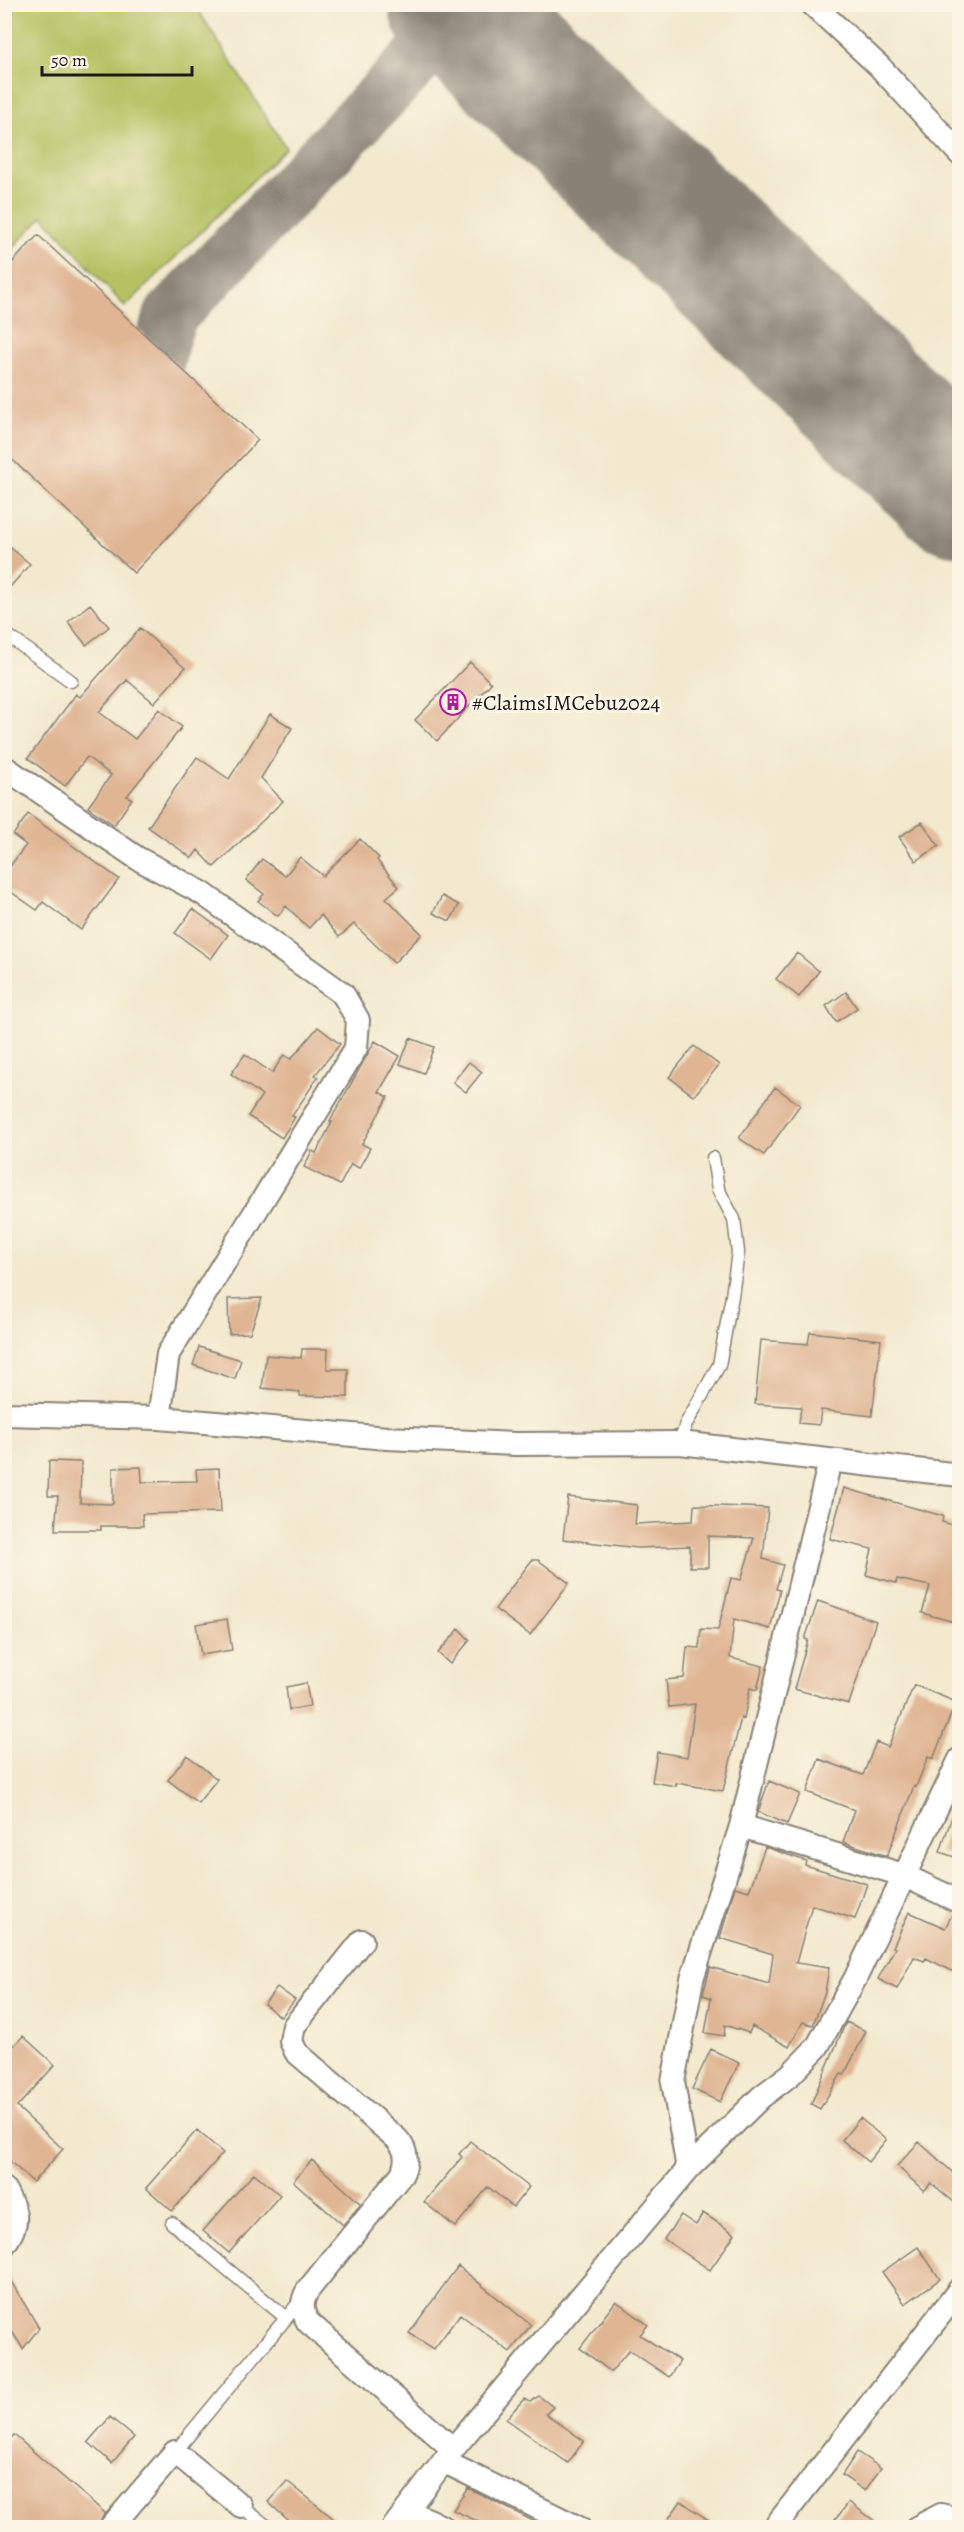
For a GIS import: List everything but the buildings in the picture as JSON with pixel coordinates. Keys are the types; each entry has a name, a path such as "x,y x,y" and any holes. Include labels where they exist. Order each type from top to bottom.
{"street":[{"path":"812,4 879,66 960,154"},
{"path":"4,767 137,858 202,893 343,994 358,1020 356,1048 168,1354 159,1418"},
{"path":"4,1414 159,1418 387,1438 515,1444 680,1443 960,1475"},
{"path":"688,2169 674,2082 692,1979 741,1826 830,1461"},
{"path":"393,2528 449,2456 688,2169 761,2097 790,2075 817,2048 855,1979 960,1759"},
{"path":"741,1826 903,1875 960,1902"},
{"path":"362,1941 294,2026 291,2041 300,2056 397,2139 405,2150 406,2162 402,2174 304,2296 303,2309 308,2322 449,2456 579,2528"},
{"path":"4,2189 16,2212 15,2229 4,2245"},
{"path":"774,2528 960,2289"},
{"path":"110,2528 175,2452 241,2506"},
{"path":"407,2510 444,2528"},
{"path":"915,2528 941,2515 953,2518 960,2525"}],"lane":[{"path":"4,633 71,681"},
{"path":"680,1443 686,1424 719,1365 738,1252 734,1219 718,1189 713,1158"},
{"path":"172,2223 286,2318"},
{"path":"175,2452 304,2296"},
{"path":"241,2506 269,2528"}],"green space":[{"path":"5,4 195,5 286,148 125,307 43,216 5,256"}],"taxiway":[{"path":"153,422 157,367 171,315 429,47 452,33 481,28"}],"runway":[{"path":"456,4 960,489"}],"place":[{"name":"#ClaimsIMCebu2024","path":"453,702"}]}
